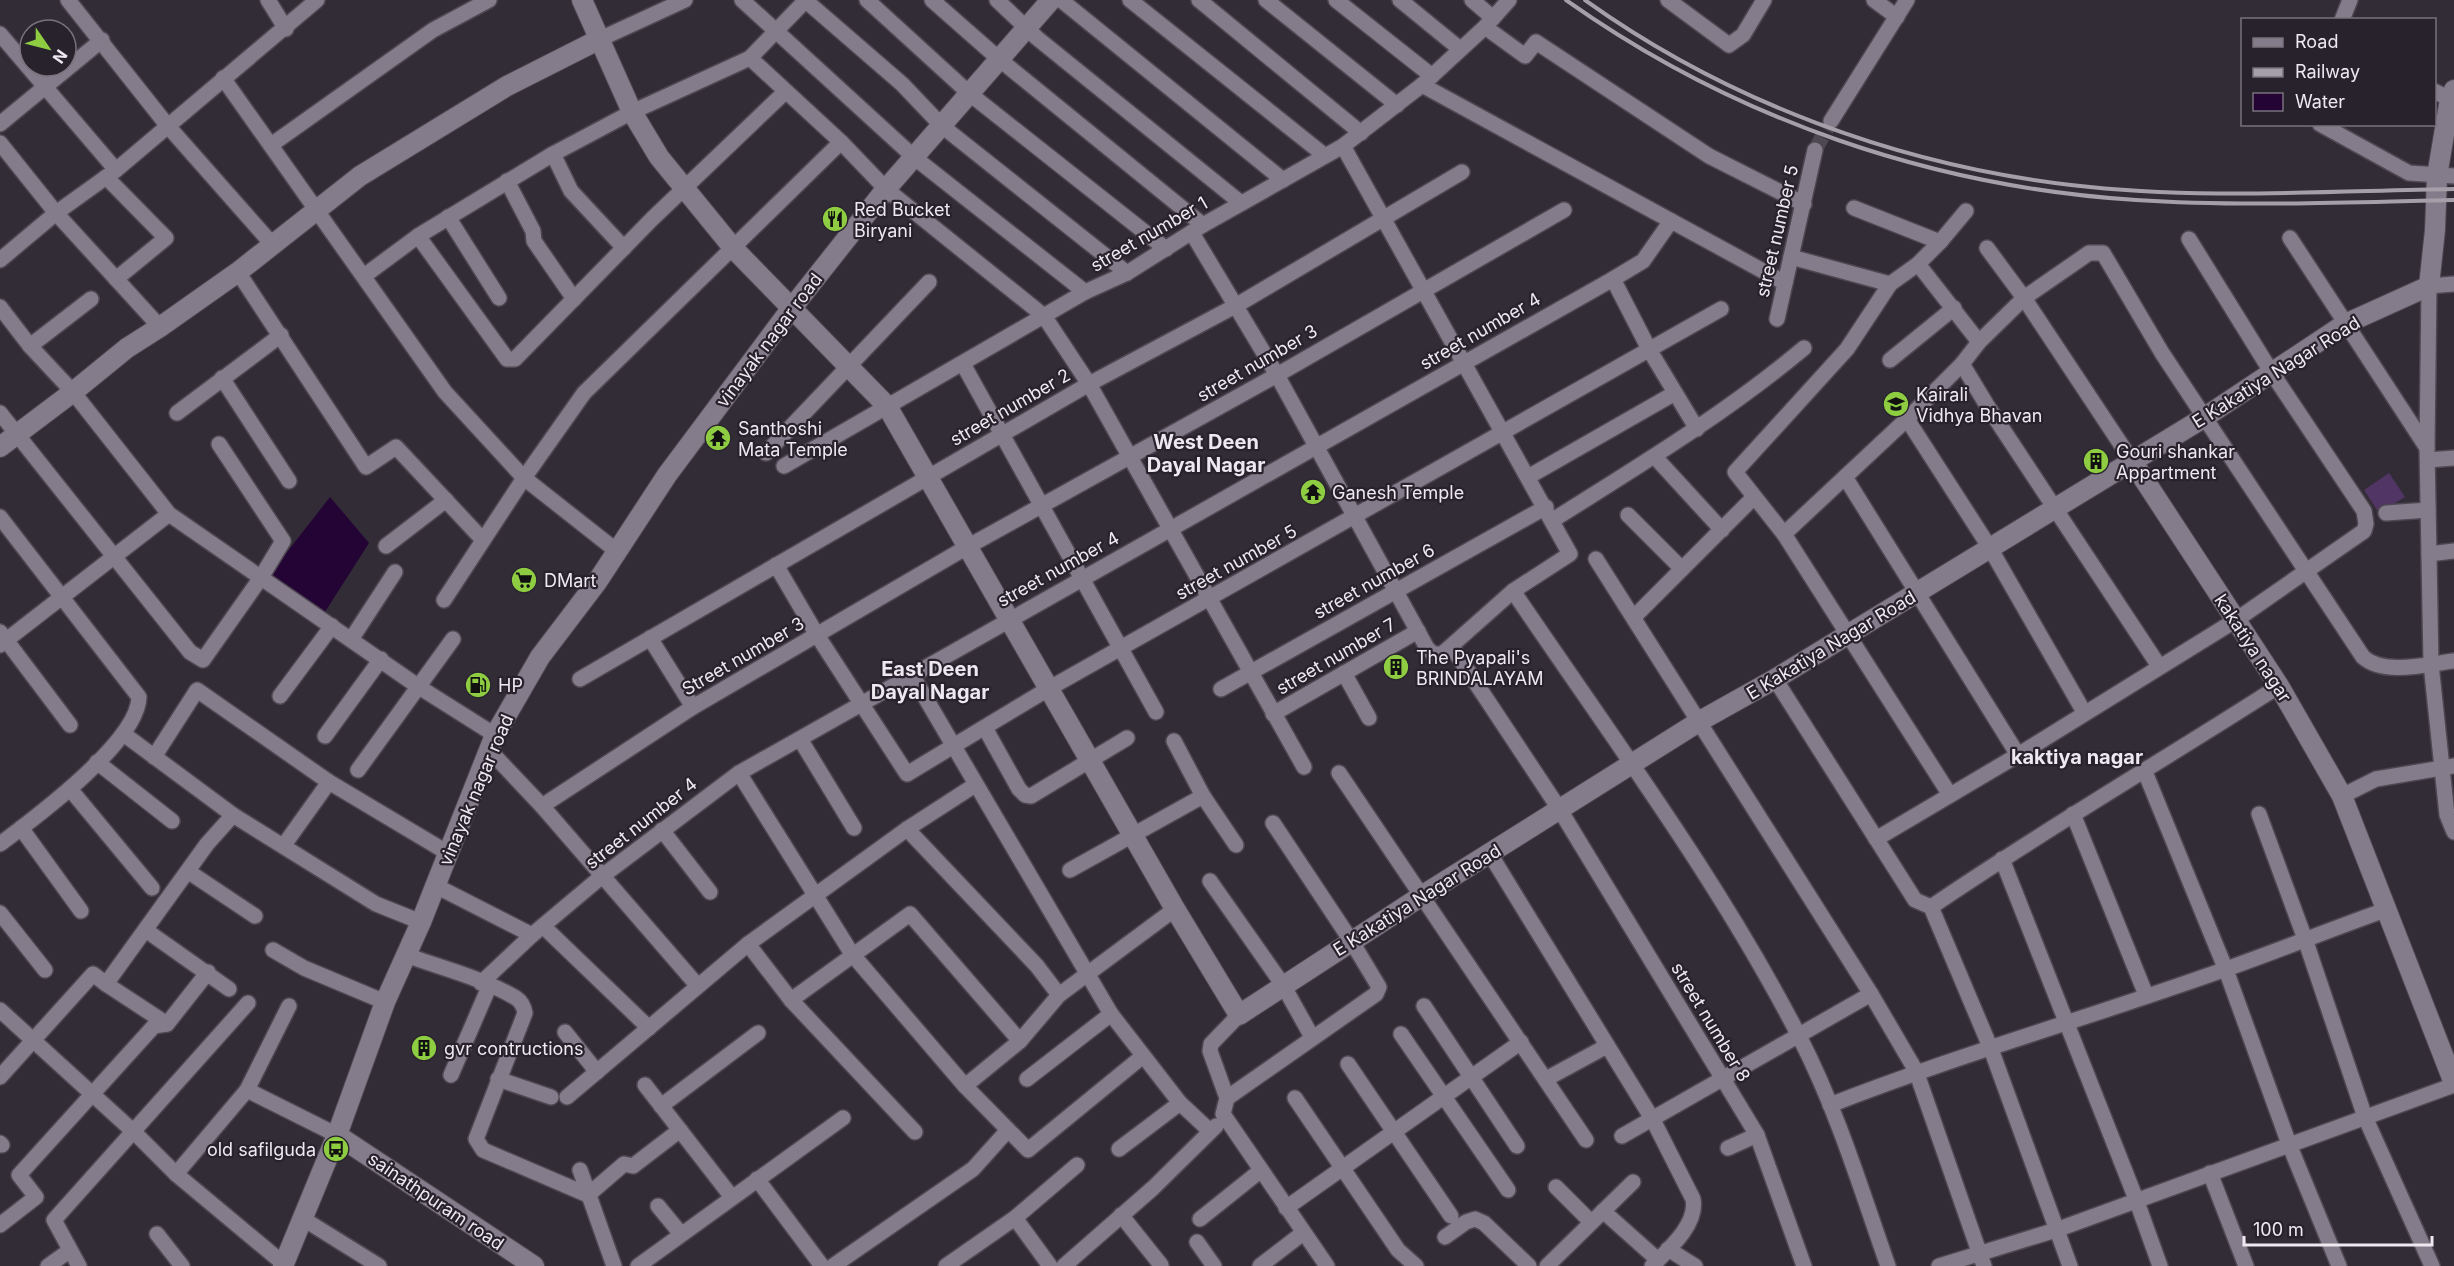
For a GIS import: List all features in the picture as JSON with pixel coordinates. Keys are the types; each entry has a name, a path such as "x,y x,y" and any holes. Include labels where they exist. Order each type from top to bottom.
{"street":[{"path":"68,0 102,39 167,125 272,244"},
{"path":"268,0 286,29"},
{"path":"0,260 56,213 111,174 223,78 286,29 317,0"},
{"path":"271,146 433,30 489,0"},
{"path":"582,0 632,112 659,157 734,249 887,406 926,478 1175,909 1239,1015 1211,1044 1210,1051 1227,1098 1224,1111 1226,1119 1327,1266"},
{"path":"0,447 127,348 238,272 360,177 507,86 598,40 685,0"},
{"path":"742,0 915,158 1085,292"},
{"path":"364,276 418,236 553,154 632,112 750,58 778,32 805,0 903,84 942,126 1127,273"},
{"path":"867,0 970,94 1166,249"},
{"path":"932,0 1198,229 1236,305 1317,446 1418,631 1433,654 1442,654 1513,591 1570,554 1342,146"},
{"path":"997,0 1026,28 1242,203"},
{"name":"vinayak nagar road","path":"284,1265 337,1135 385,1002 436,886 492,743 540,657 618,552 667,475 791,309 886,189 1051,0"},
{"path":"1061,0 1283,180"},
{"path":"1130,0 1324,155"},
{"path":"1199,0 1361,133"},
{"path":"1266,0 1396,105"},
{"path":"1336,0 1427,80 1671,221 1785,283"},
{"path":"1400,0 1460,49"},
{"path":"1472,0 1489,22 1525,56 1536,42 1709,156 1804,204"},
{"name":"street number 1","path":"784,466 1085,292 1127,273 1342,146 1427,80 1509,0"},
{"path":"1668,0 1729,45 1743,35 1764,0"},
{"path":"1874,0 1897,17"},
{"path":"1831,121 1907,0"},
{"path":"2344,18 2350,0"},
{"path":"0,34 46,87 111,174 165,238 116,279"},
{"path":"0,124 102,39"},
{"path":"750,58 841,142 886,189 1044,316 1089,384 1304,766"},
{"path":"223,78 318,209 445,392 524,478 618,552"},
{"path":"418,236 507,358 515,358 684,188 785,92"},
{"path":"2446,94 2445,176 2429,286 2428,510 2431,664 2448,767 2447,815 2454,832"},
{"path":"2324,126 2399,168 2445,176"},
{"path":"0,142 56,213 160,327"},
{"path":"444,600 524,478 584,393 841,142"},
{"name":"street number 5","path":"1777,319 1815,150"},
{"path":"553,154 571,191 624,248"},
{"name":"street number 2","path":"580,680 1089,384 1236,305 1462,172"},
{"path":"507,181 533,231 534,241 574,299"},
{"path":"1854,208 1940,242"},
{"name":"street number 3","path":"967,547 1277,375 1564,210"},
{"path":"1950,795 1784,534 1735,472 1847,349 1890,284 1918,264 1966,212"},
{"path":"448,217 499,298"},
{"name":"street number 4","path":"485,985 538,931 601,877 739,773 1613,279 1643,261 1671,221"},
{"path":"2290,238 2428,454 2454,458"},
{"path":"1876,839 2018,755 2236,620 2360,536 2367,524 2364,511 2272,373 2189,239"},
{"name":"kakatiya nagar","path":"1987,248 2024,298 2279,686 2343,796 2454,1084"},
{"path":"1784,534 1907,419 2024,298 2089,253 2103,253 2162,353 2363,657 2370,664 2382,667 2454,661"},
{"path":"1791,257 1890,284"},
{"path":"1918,264 1979,342"},
{"path":"238,272 366,467 396,447 483,540"},
{"path":"1613,279 1650,351 1697,429"},
{"path":"766,453 929,282"},
{"path":"2429,286 2454,284"},
{"name":"E Kakatiya Nagar Road","path":"1239,1015 1420,897 1700,721 1775,680 2205,417 2345,324 2429,286"},
{"path":"30,346 91,299"},
{"path":"0,307 30,346 73,392 169,514 260,579 352,638 492,743 601,877 697,985"},
{"path":"1890,360 1954,308"},
{"name":"street number 5","path":"862,704 907,774 1048,689 1208,598 1356,518 1721,309"},
{"path":"177,413 281,335"},
{"name":"street number 6","path":"1221,689 1397,591 1655,457 1752,392 1804,348"},
{"path":"963,364 1156,712"},
{"path":"1962,364 2159,666"},
{"path":"222,378 288,481"},
{"path":"1528,477 1674,393"},
{"path":"0,413 190,652 203,660 284,541 219,444"},
{"path":"1907,419 1990,548 2085,712"},
{"path":"1655,457 1722,530"},
{"path":"1845,477 2018,755"},
{"path":"1634,617 1754,497"},
{"path":"386,546 446,500"},
{"path":"2386,513 2428,510"},
{"path":"70,725 2,639 169,514"},
{"path":"1628,515 1682,569"},
{"path":"0,517 138,692 140,701 125,735 70,789 0,844"},
{"name":"Street number 3","path":"542,806 693,707 967,547"},
{"path":"2429,554 2454,551"},
{"path":"1596,559 1871,994 1916,1071 1981,1259"},
{"path":"776,565 817,635 862,704"},
{"path":"352,638 395,572"},
{"path":"1513,591 1703,871 1799,1037 1830,1105 1888,1266"},
{"path":"280,696 332,626"},
{"name":"street number 7","path":"1273,714 1418,631"},
{"path":"650,638 693,707"},
{"path":"358,770 453,639"},
{"name":"street number 8","path":"1452,647 1560,810 1757,1135 1804,1266"},
{"path":"325,736 381,660"},
{"path":"1344,673 1370,718"},
{"path":"912,675 1111,1014 1180,1103 1210,1131"},
{"path":"1775,680 1914,900 1931,907 1991,1049 2070,1266"},
{"path":"1931,907 2001,859 2145,772 2279,686"},
{"path":"154,757 197,690 329,782 448,853"},
{"path":"985,729 1025,795 1031,796 1127,738"},
{"path":"125,735 233,815 376,904 421,922"},
{"path":"800,739 854,828"},
{"path":"1174,741 1203,796 1236,845"},
{"path":"97,762 172,821"},
{"path":"2343,796 2376,779 2448,767"},
{"path":"2145,772 2226,969 2289,1144 2339,1266"},
{"path":"739,773 813,896 852,954 964,1086 1028,1150 1143,1056"},
{"path":"1340,773 1420,897 1586,1140"},
{"path":"284,845 329,782"},
{"path":"567,1097 748,944 907,829 975,785"},
{"path":"70,789 152,888"},
{"path":"1070,870 1203,796"},
{"path":"2073,814 2146,995"},
{"path":"2259,814 2305,939 2365,1117 2432,1266"},
{"path":"106,984 147,931 207,844 233,815"},
{"path":"1227,1098 1376,994 1379,987 1273,823"},
{"path":"21,828 81,911"},
{"path":"907,829 1037,966 1059,995"},
{"path":"662,830 710,892"},
{"path":"1490,854 1653,1120 1693,1199 1695,1211 1659,1258"},
{"path":"2001,859 2136,1199 2160,1266"},
{"path":"189,872 255,916"},
{"path":"1210,881 1283,985 1312,1037"},
{"path":"436,886 538,931 649,1028"},
{"path":"964,1086 1020,1041 1059,995 1175,909"},
{"path":"1830,1105 1916,1071 1991,1049 2226,969 2388,909"},
{"path":"0,913 45,970"},
{"path":"792,1000 852,954 910,914 1020,1041"},
{"path":"147,931 229,989"},
{"path":"748,944 792,1000 915,1132"},
{"path":"273,950 304,968 385,1002"},
{"path":"406,955 485,985 517,999 523,1005 525,1014 476,1139 478,1146 588,1195"},
{"path":"0,1225 36,1197 19,1175 94,1095 154,1026 167,1024 208,972"},
{"path":"0,1077 93,974 167,1024"},
{"path":"451,1075 485,985"},
{"path":"1622,1136 1871,994"},
{"path":"79,1266 54,1220 135,1133 248,1003"},
{"path":"176,1174 248,1090 289,1006"},
{"path":"1424,1006 1474,1078 1516,1146"},
{"path":"0,1010 32,1042 135,1133 176,1174 284,1265"},
{"path":"1028,1079 1111,1014"},
{"path":"565,1032 597,1072"},
{"path":"661,1106 758,1033"},
{"path":"1401,1034 1508,1190"},
{"path":"1286,1208 1474,1078 1521,1042"},
{"path":"1546,1079 1607,1046"},
{"path":"1348,1064 1450,1216"},
{"path":"498,1079 551,1097"},
{"path":"1939,1266 1981,1259 2136,1199 2454,1084"},
{"path":"645,1085 732,1196"},
{"path":"248,1090 337,1135"},
{"path":"1295,1098 1398,1250 1416,1266"},
{"path":"1119,1149 1180,1103"},
{"path":"638,1266 843,1118"},
{"path":"1064,1266 1153,1188 1210,1131 1226,1119"},
{"path":"588,1195 624,1164 633,1166 680,1130"},
{"path":"833,1266 973,1169 1008,1130"},
{"name":"sainathpuram road","path":"337,1135 534,1266"},
{"path":"1728,1148 1757,1135"},
{"path":"946,1266 1015,1218 1077,1166"},
{"path":"580,1170 614,1266"},
{"path":"1200,1219 1260,1171"},
{"path":"2210,1173 2246,1266"},
{"path":"757,1179 822,1266"},
{"path":"1547,1266 1633,1182"},
{"path":"1556,1187 1591,1222"},
{"path":"658,1206 681,1234"},
{"path":"1603,1211 1659,1258 1695,1266"},
{"path":"1121,1215 1161,1265"},
{"path":"1015,1218 1050,1266"},
{"path":"1445,1237 1466,1222 1475,1219 1484,1223 1529,1266"},
{"path":"304,1220 379,1266"},
{"path":"1260,1266 1303,1233"},
{"path":"157,1234 182,1266"},
{"path":"1197,1242 1214,1266"},
{"path":"48,1266 69,1251"}],"shaded area":[{"path":"2389,473 2405,497 2379,513 2364,490"}],"water":[{"path":"330,497 369,543 323,615 266,579"}],"tunnel":[{"path":"1815,150 1831,121"}],"railway":[{"path":"1566,0 1630,42 1697,80 1766,112 1837,140 1910,162 1984,180 2060,193 2176,202 2295,203 2454,200"},
{"path":"1585,0 1639,36 1696,69 1755,98 1816,123 1942,162 2006,175 2118,190 2262,193 2454,189"}],"place":[{"name":"Red Bucket Biryani","path":"835,219"},
{"name":"Kairali Vidhya Bhavan","path":"1896,404"},
{"name":"Santhoshi Mata Temple","path":"718,438"},
{"name":"Gouri shankar Appartment","path":"2096,461"},
{"name":"Ganesh Temple","path":"1313,492"},
{"name":"DMart","path":"524,580"},
{"name":"The Pyapali's BRINDALAYAM","path":"1396,667"},
{"name":"HP","path":"478,685"},
{"name":"gvr contructions","path":"424,1048"},
{"name":"old safilguda","path":"336,1149"}],"district":[{"name":"West Deen Dayal Nagar","path":"1206,454"},
{"name":"East Deen Dayal Nagar","path":"930,680"},
{"name":"kaktiya nagar","path":"2077,757"}]}
